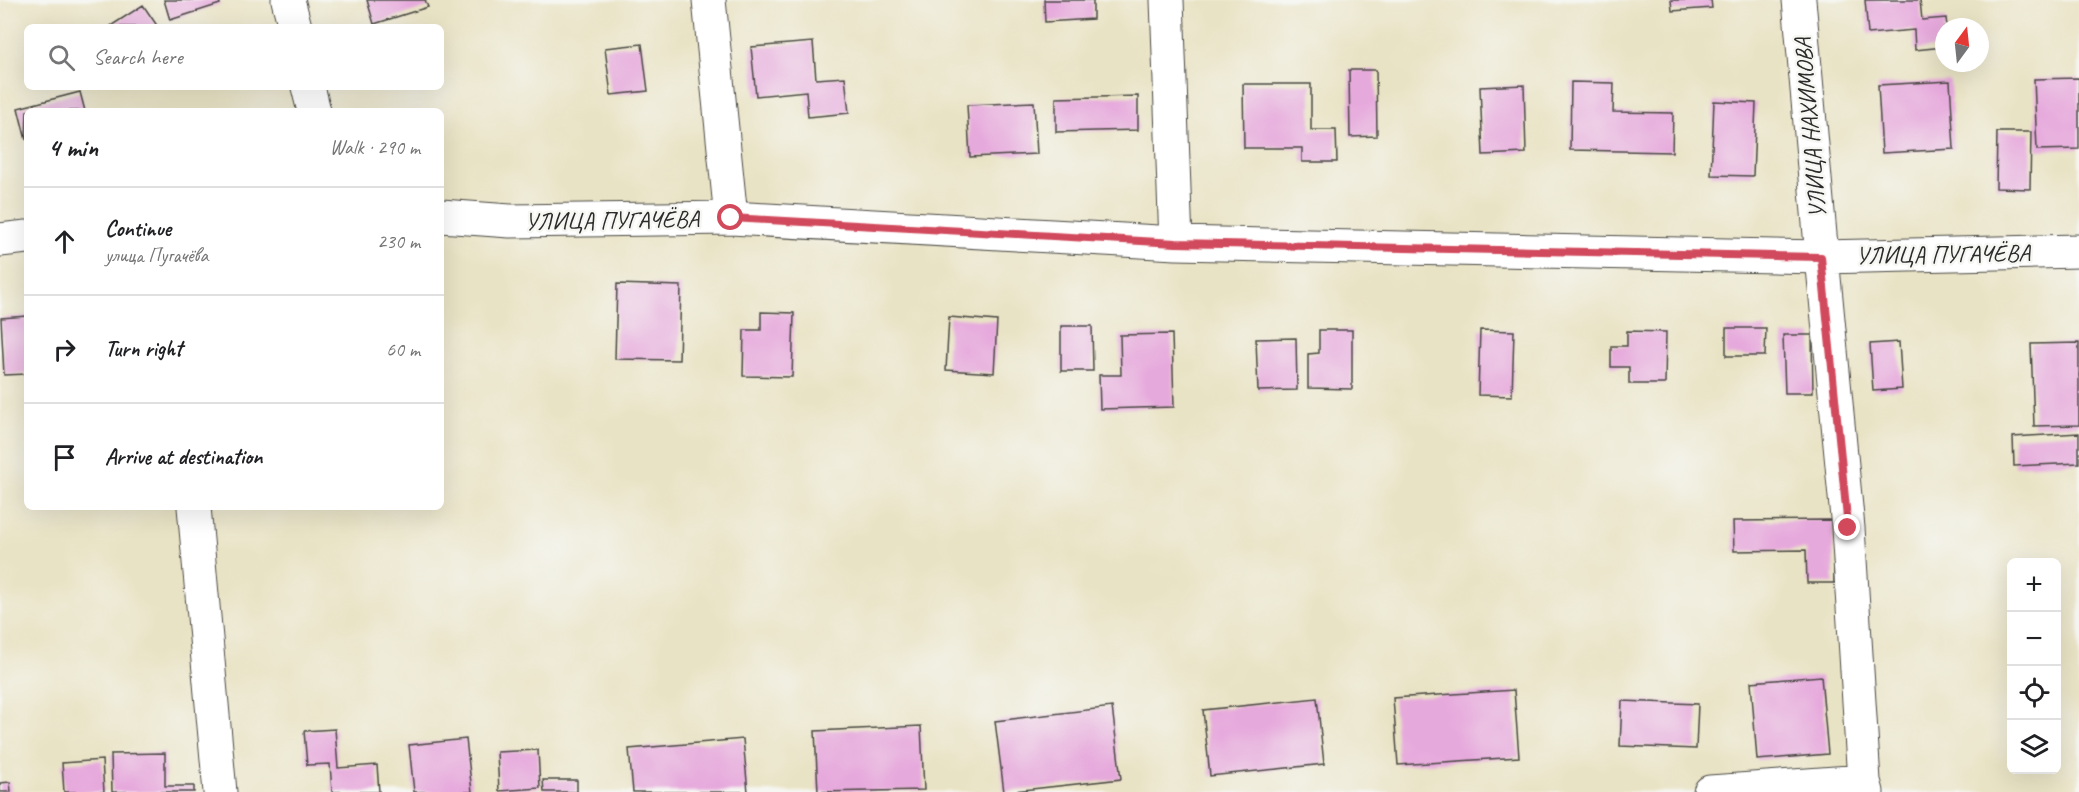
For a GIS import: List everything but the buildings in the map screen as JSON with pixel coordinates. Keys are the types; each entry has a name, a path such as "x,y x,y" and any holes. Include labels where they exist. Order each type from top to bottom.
{"street":[{"path":"288,0 294,24"},
{"path":"709,0 731,218"},
{"path":"1167,0 1176,243"},
{"name":"УЛИЦА НАХИМОВА","path":"1799,0 1821,257 1848,528 1866,787"},
{"path":"309,90 313,108"},
{"name":"УЛИЦА ПУГАЧЁВА","path":"444,216 510,221 731,218 1176,243 1821,257 2079,251"},
{"path":"0,240 24,237"},
{"path":"194,510 220,792"},
{"path":"1710,792 1866,787"}],"route":[{"path":"731,218 1176,243 1821,257 1848,528"}]}
